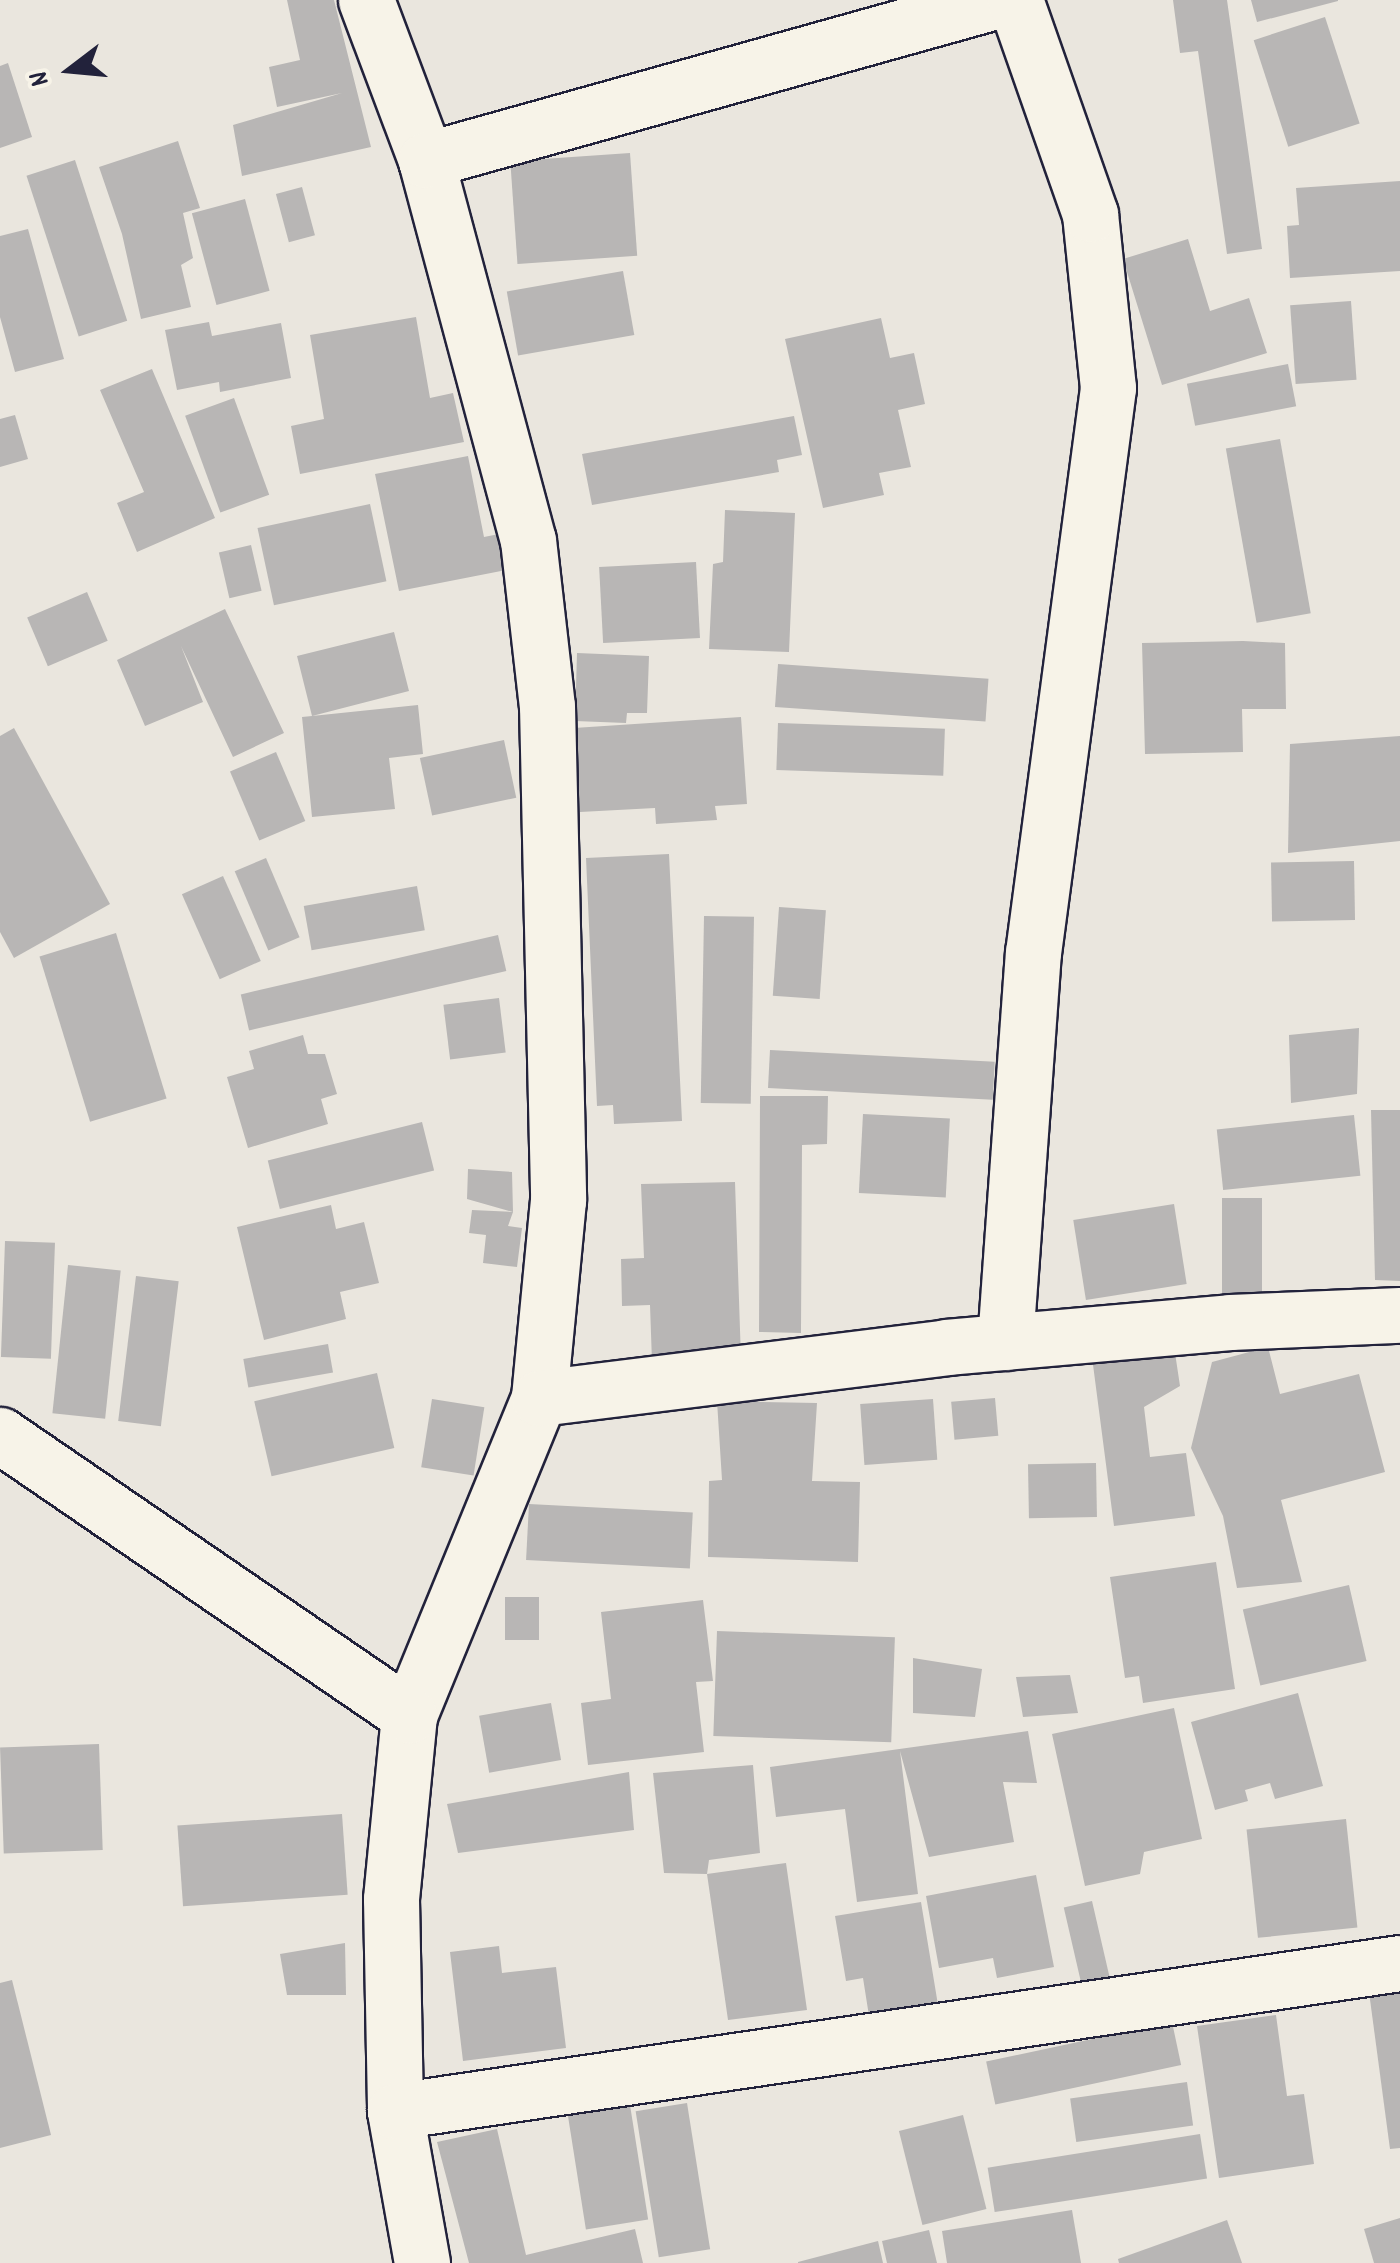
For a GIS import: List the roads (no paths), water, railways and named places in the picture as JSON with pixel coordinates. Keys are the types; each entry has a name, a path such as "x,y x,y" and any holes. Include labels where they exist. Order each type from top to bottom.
{"street":[{"path":"366,0 426,160 528,540 546,706 558,1200 539,1398 409,1715 391,1899 395,2111 422,2263"},
{"path":"426,160 1000,0"},
{"path":"1004,1342 1033,953 1108,388 1090,214 1015,0"},
{"path":"539,1398 1004,1342 1230,1322 1400,1315"},
{"path":"0,1435 409,1715"},
{"path":"395,2111 1400,1962"}]}
